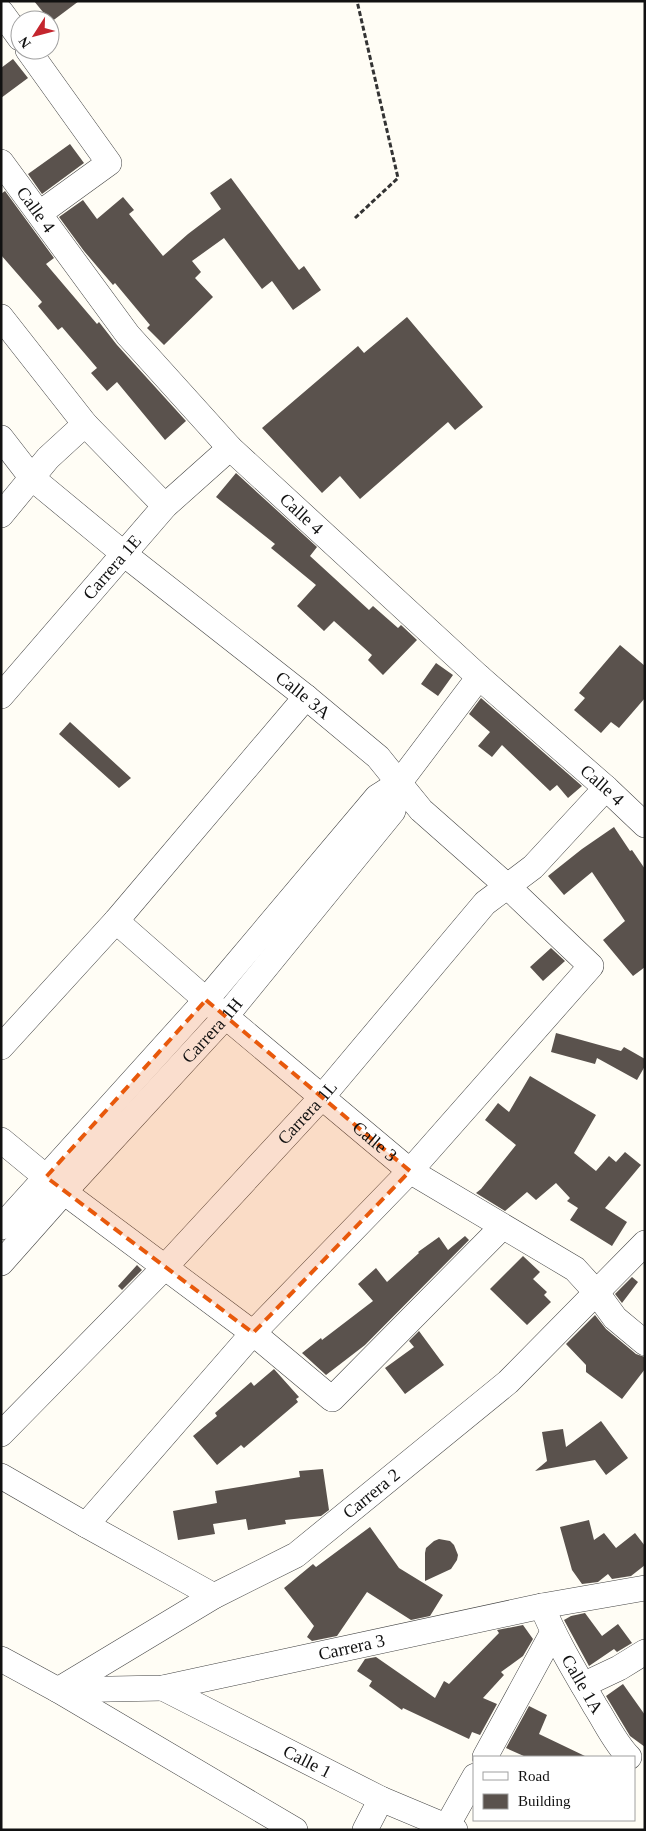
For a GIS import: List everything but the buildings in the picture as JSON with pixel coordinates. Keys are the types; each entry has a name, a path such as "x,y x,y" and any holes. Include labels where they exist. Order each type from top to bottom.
{"street":[{"path":"35,60 109,163 40,214"},
{"name":"Calle 4","path":"1,162 128,335 230,448 478,677 606,788 645,826"},
{"path":"1,317 85,424 165,506"},
{"path":"1,515 48,458 85,424"},
{"name":"Calle 3A","path":"1,438 32,478 124,554 306,697 378,757 421,810 508,886 591,966 410,1171"},
{"name":"Carrera 1E","path":"1,696 165,506 230,448"},
{"name":"Carrera 1H","path":"1,1263 55,1185 206,1000 377,797 399,783 478,677"},
{"path":"1,1047 116,921 306,697"},
{"name":"Carrera 1H","path":"1,1227 55,1185 226,1016 393,811 399,783"},
{"name":"Carrera 1L","path":"1,1434 166,1267 322,1097 485,903 533,868 606,788"},
{"name":"Calle 3","path":"116,921 206,1000 410,1171 575,1270 596,1292 615,1318 645,1343"},
{"path":"1,1140 55,1185 253,1333 332,1399 502,1226"},
{"path":"86,1525 253,1333 410,1171"},
{"name":"Carrera 2","path":"58,1690 214,1596 296,1555 508,1382 645,1243"},
{"path":"1,1476 214,1596"},
{"name":"Carrera 3","path":"58,1690 163,1688 542,1606 645,1588"},
{"name":"Calle 1A","path":"542,1606 553,1632 583,1685 620,1748 628,1756"},
{"path":"486,1756 553,1632"},
{"path":"583,1685 619,1668 645,1652"},
{"path":"1,1659 58,1690 295,1830"},
{"name":"Calle 1","path":"163,1688 381,1799 451,1828"},
{"path":"451,1828 473,1780"},
{"path":"365,1830 381,1799"}],"path":[{"path":"355,218 398,178 357,1"}],"highlighted area":[{"path":"206,1000 410,1171 253,1333 46,1177"}]}
